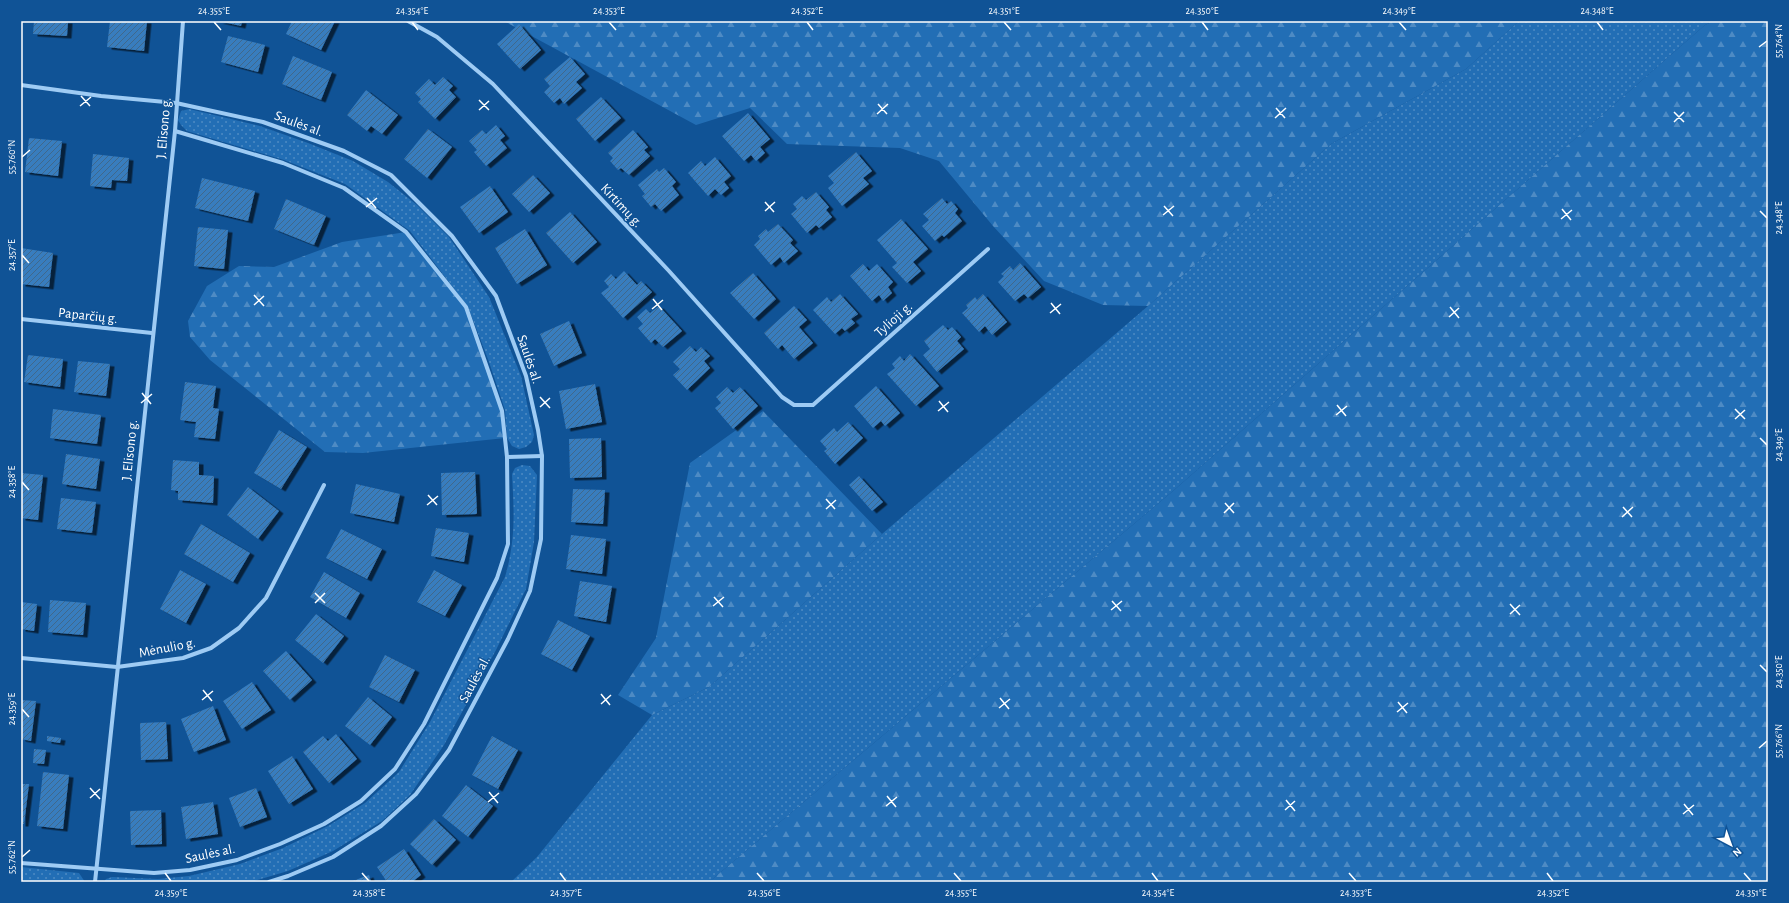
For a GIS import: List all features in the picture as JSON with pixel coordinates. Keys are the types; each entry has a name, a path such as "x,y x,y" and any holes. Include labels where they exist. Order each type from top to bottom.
{"street":[{"name":"J. Elisono g.","path":"95,882 174,131 183,21"},
{"name":"Kirtimų g.","path":"408,21 437,37 493,84 669,271 782,397 794,405 813,405"},
{"name":"Saulės al.","path":"21,85 101,96 176,103 263,122 344,151 391,175 452,236 496,296 526,376 542,456 540,539 530,591 508,638 449,750 416,794 381,826 333,857 288,876 269,882"},
{"name":"Saulės al.","path":"21,863 97,870 154,873 190,870 237,860 280,844 324,824 361,801 395,769 424,724 497,578 508,544 507,457 502,411 466,308 406,232 344,188 283,163 174,131"},
{"name":"Tylioji g.","path":"813,405 988,249"},
{"name":"Paparčių g.","path":"21,319 152,333"},
{"path":"507,457 542,456"},
{"name":"Mėnulio g.","path":"21,658 118,667 183,658 211,648 239,628 266,598 324,485"}],"green space":[{"path":"504,21 1519,21 1466,69 1331,144 1148,306 1103,305 1044,281 993,226 939,161 900,148 787,144 750,108 696,125"},
{"path":"1519,21 1714,21 1705,25 1173,491 709,882 511,882 537,857 652,715 709,687 882,534 1148,306 1331,144 1466,69"},
{"path":"1714,21 1768,21 1768,882 709,882 1173,491 1705,25"},
{"path":"189,109 260,126 353,161 388,182 417,205 449,237 489,297 521,376 534,435 532,442 526,447 519,449 512,446 507,438 505,410 468,307 410,231 345,184 284,160 187,131 178,120 181,111"},
{"path":"406,232 466,307 502,411 505,438 363,453 325,452 210,360 190,337 188,321 207,286 239,266 274,267 342,242"},
{"path":"763,411 882,534 709,687 652,715 618,695 656,638 690,463"},
{"path":"522,465 530,466 537,475 534,542 526,589 496,650 444,745 410,795 382,821 333,851 288,871 251,882 104,882 106,879 112,877 158,879 189,876 240,864 283,848 328,826 365,803 399,772 430,722 505,577 513,538 514,513 512,474 515,468"},
{"path":"21,867 79,873 85,882 21,882"}],"building":[{"path":"34,21 68,21 67,36 33,34"},
{"path":"110,21 147,21 144,51 107,47"},
{"path":"218,21 242,21 241,26"},
{"path":"292,21 335,21 321,50 286,34"},
{"path":"519,24 541,50 520,69 497,44"},
{"path":"228,36 265,45 258,72 221,62"},
{"path":"293,56 332,72 321,100 282,84"},
{"path":"570,57 585,74 576,82 582,88 564,104 560,98 554,103 544,92 550,86 544,79"},
{"path":"443,77 453,86 449,90 456,97 435,119 418,102 421,99 415,93 429,79 435,85"},
{"path":"366,90 398,115 382,134 371,126 367,131 347,115"},
{"path":"601,97 621,118 595,141 576,119"},
{"path":"748,113 770,139 760,147 765,153 756,161 751,155 744,161 722,136"},
{"path":"496,125 505,136 500,140 507,148 486,166 474,152 477,150 469,141 482,130 486,134"},
{"path":"428,129 452,147 427,178 404,159"},
{"path":"633,130 648,147 644,150 650,156 629,175 621,168 618,170 610,161 613,158 608,153"},
{"path":"29,138 62,141 58,176 25,172"},
{"path":"856,152 872,171 863,178 869,184 842,206 828,188 834,183 828,176"},
{"path":"93,154 129,158 127,181 112,180 111,188 90,186"},
{"path":"715,157 731,176 724,182 729,188 721,195 715,189 708,196 688,173 701,161 705,166"},
{"path":"664,168 676,182 672,186 679,195 661,211 655,204 651,207 642,196 645,194 638,185 657,169 659,172"},
{"path":"533,175 550,193 529,212 512,194"},
{"path":"202,178 255,191 248,221 195,208"},
{"path":"490,186 508,212 479,233 460,207"},
{"path":"816,192 829,207 826,210 832,217 819,228 816,225 807,233 791,214 797,209 793,204 802,196 806,200"},
{"path":"942,198 947,204 951,201 958,209 955,213 962,221 944,237 942,235 935,241 922,226 929,220 923,214"},
{"path":"286,199 326,216 314,245 274,229"},
{"path":"570,212 597,242 573,263 546,233"},
{"path":"901,219 928,249 913,262 921,271 907,283 892,267 897,263 877,240"},
{"path":"778,224 793,240 790,243 798,251 784,263 780,257 771,265 754,245 760,239 758,236 766,229 768,232"},
{"path":"198,227 228,230 224,269 194,266"},
{"path":"525,229 547,265 517,284 495,248"},
{"path":"21,248 53,253 49,287 21,284"},
{"path":"1020,263 1041,287 1028,298 1024,294 1015,301 998,282 1004,276 1001,274 1010,266 1013,270"},
{"path":"863,264 869,271 877,264 893,282 888,287 892,293 883,301 879,295 872,301 850,276"},
{"path":"624,271 637,285 641,281 652,292 623,318 601,293 609,287 604,281 611,274 616,279"},
{"path":"753,273 776,299 754,319 730,293"},
{"path":"840,294 858,314 851,319 855,323 845,331 842,328 835,334 813,310 827,297 831,302"},
{"path":"983,294 1007,322 992,335 985,326 979,332 962,313 968,308 966,305 975,297 977,300"},
{"path":"659,306 682,331 663,347 655,339 651,343 638,328 643,324 637,317 646,309 650,313"},
{"path":"794,306 807,320 799,327 813,343 794,359 782,345 778,349 764,333"},
{"path":"569,321 582,353 554,366 540,334"},
{"path":"943,325 948,330 952,327 961,337 957,341 964,349 937,372 923,355 930,349 924,341"},
{"path":"690,346 696,352 701,347 710,356 704,361 710,368 687,390 673,375 680,369 673,362"},
{"path":"910,354 939,386 916,406 887,374 895,368 892,364 900,356 904,361"},
{"path":"28,355 63,359 60,387 24,382"},
{"path":"78,361 110,364 106,396 74,392"},
{"path":"185,382 216,386 213,408 219,409 215,439 194,437 196,422 180,420"},
{"path":"595,384 602,422 566,429 559,391"},
{"path":"876,386 900,413 885,426 881,421 873,428 854,406"},
{"path":"727,387 733,393 740,387 758,406 733,429 715,408 721,403 716,397"},
{"path":"53,409 101,415 97,444 50,438"},
{"path":"848,422 863,438 835,464 824,451 827,449 820,441 834,428 837,432"},
{"path":"279,430 307,447 281,489 254,473"},
{"path":"601,438 602,477 570,478 569,439"},
{"path":"66,454 100,459 96,489 62,484"},
{"path":"173,460 199,462 199,475 214,476 213,503 178,500 178,491 171,490"},
{"path":"475,472 477,514 442,515 441,473"},
{"path":"21,473 43,475 38,520 21,518"},
{"path":"859,476 883,502 872,511 849,485"},
{"path":"356,484 400,494 394,522 350,513"},
{"path":"248,487 279,511 258,539 227,515"},
{"path":"573,489 605,490 603,524 571,522"},
{"path":"61,498 96,502 92,533 57,529"},
{"path":"201,524 250,553 233,582 184,554"},
{"path":"436,528 469,533 464,562 431,556"},
{"path":"341,529 382,549 367,579 326,558"},
{"path":"571,535 606,539 602,574 566,569"},
{"path":"180,570 206,584 186,623 160,609"},
{"path":"434,570 462,585 445,616 417,602"},
{"path":"324,572 360,593 346,618 310,597"},
{"path":"580,581 612,586 606,622 574,616"},
{"path":"50,600 86,603 83,635 48,632"},
{"path":"21,602 37,604 34,631 21,629"},
{"path":"316,614 344,636 323,663 295,640"},
{"path":"558,620 590,636 572,670 541,654"},
{"path":"286,651 312,680 290,700 263,671"},
{"path":"385,655 415,670 399,702 369,687"},
{"path":"252,682 271,710 242,729 223,701"},
{"path":"368,697 392,717 370,745 345,726"},
{"path":"21,700 36,701 31,741 21,739"},
{"path":"213,706 226,740 194,752 181,719"},
{"path":"166,722 168,759 141,760 140,723"},
{"path":"336,734 357,759 329,783 303,752 323,736 328,741"},
{"path":"47,736 61,738 60,743 47,741"},
{"path":"492,736 518,750 498,789 472,775"},
{"path":"34,749 46,750 44,764 33,763"},
{"path":"292,756 313,789 289,804 268,771"},
{"path":"43,772 69,775 63,829 37,826"},
{"path":"21,784 29,784 24,824 21,824"},
{"path":"466,785 493,806 468,837 442,816"},
{"path":"256,788 267,817 240,827 229,798"},
{"path":"213,802 218,834 186,839 181,807"},
{"path":"161,810 162,844 131,845 130,811"},
{"path":"434,819 456,840 432,865 410,844"},
{"path":"404,849 421,875 412,882 387,882 377,867"},
{"path":"369,875 371,882 350,882"}]}
